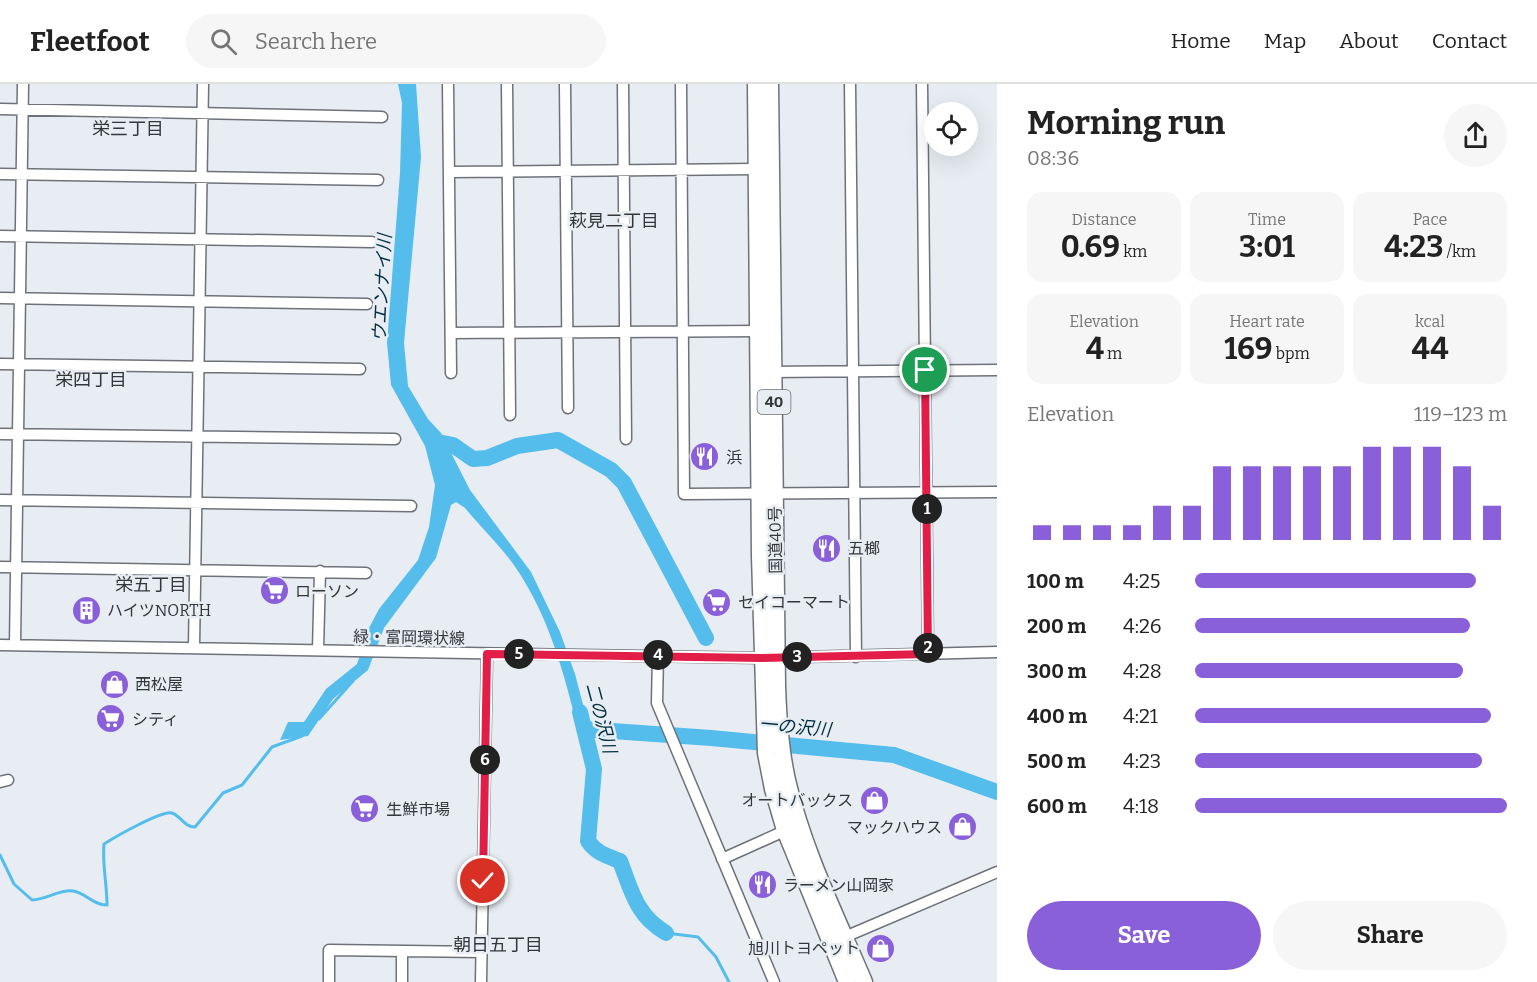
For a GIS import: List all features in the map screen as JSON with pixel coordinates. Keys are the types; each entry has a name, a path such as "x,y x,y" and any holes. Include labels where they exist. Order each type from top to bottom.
{"highway":[{"name":"国道40号","path":"756,84 758,331 766,372"},
{"name":"国道40号","path":"770,84 766,372 771,720 766,753 773,789 792,827 837,940 847,982"},
{"name":"国道40号","path":"771,720 784,762 792,827"},
{"name":"国道40号","path":"837,940 864,982"}],"street":[{"path":"15,645 23,84"},
{"path":"194,647 203,84"},
{"path":"448,84 451,373"},
{"path":"507,84 510,415"},
{"path":"565,84 568,408"},
{"path":"623,84 626,439"},
{"path":"681,84 684,494 997,492"},
{"path":"850,84 856,657"},
{"path":"922,84 928,654"},
{"path":"0,109 382,117"},
{"path":"449,171 756,170"},
{"path":"0,174 378,180"},
{"path":"0,236 372,242"},
{"path":"0,298 368,304"},
{"path":"451,333 758,331"},
{"path":"0,364 360,369"},
{"path":"766,372 997,370"},
{"path":"0,434 395,439"},
{"path":"0,500 411,506"},
{"path":"0,567 366,573"},
{"path":"318,650 320,571"},
{"name":"緑・富岡環状線","path":"0,645 769,658 997,652"},
{"path":"481,982 487,654"},
{"path":"658,655 657,703 774,982"},
{"path":"722,859 792,827"},
{"path":"837,940 997,872"},
{"path":"329,982 329,950 482,952"},
{"path":"402,951 402,982"}],"water":[{"path":"398,84 416,84 421,157 404,343 408,386 428,419 441,433 470,490 531,572 560,632 575,674 591,735 579,734 550,635 523,579 496,542 465,508 456,502 451,505 436,558 384,628 368,670 333,699 308,736 280,740 288,722 304,722 326,689 357,664 369,628 379,609 418,560 429,527 435,485 425,446 391,385 387,343 400,173 402,103"}],"waterway":[{"name":"一の沢川","path":"433,441 453,445 473,459 487,458 517,446 558,440 611,470 624,483 706,638"},
{"name":"ウエンナイ川","path":"319,719 353,681"},
{"name":"二の沢川","path":"580,712 594,769 588,841 598,851 620,861 641,910 648,919 666,933"},
{"name":"一の沢川","path":"584,729 894,755 997,792"},
{"name":"ウエンナイ川","path":"0,855 14,884 32,900 64,891 73,891 107,905 104,844 138,825 167,813 175,814 191,827 195,827 223,793 242,785 272,747 302,736"},
{"name":"二の沢川","path":"666,933 698,937 716,957 729,982"}],"place":[{"name":"浜","path":"705,457"},
{"name":"五榔","path":"827,548"},
{"name":"ローソン","path":"274,591"},
{"name":"セイコーマート","path":"717,602"},
{"name":"ハイツNORTH","path":"86,610"},
{"name":"西松屋","path":"114,684"},
{"name":"シティ","path":"111,719"},
{"name":"オートバックス","path":"874,800"},
{"name":"生鮮市場","path":"365,809"},
{"name":"マックハウス","path":"963,827"},
{"name":"ラーメン山岡家","path":"762,885"},
{"name":"旭川トヨペット","path":"881,948"}],"district":[{"name":"栄三丁目","path":"128,129"},
{"name":"萩見二丁目","path":"614,221"},
{"name":"栄四丁目","path":"91,380"},
{"name":"栄五丁目","path":"151,585"},
{"name":"朝日五丁目","path":"498,945"}],"route":[{"path":"483,881 487,654 762,658 928,654 925,370"}]}
